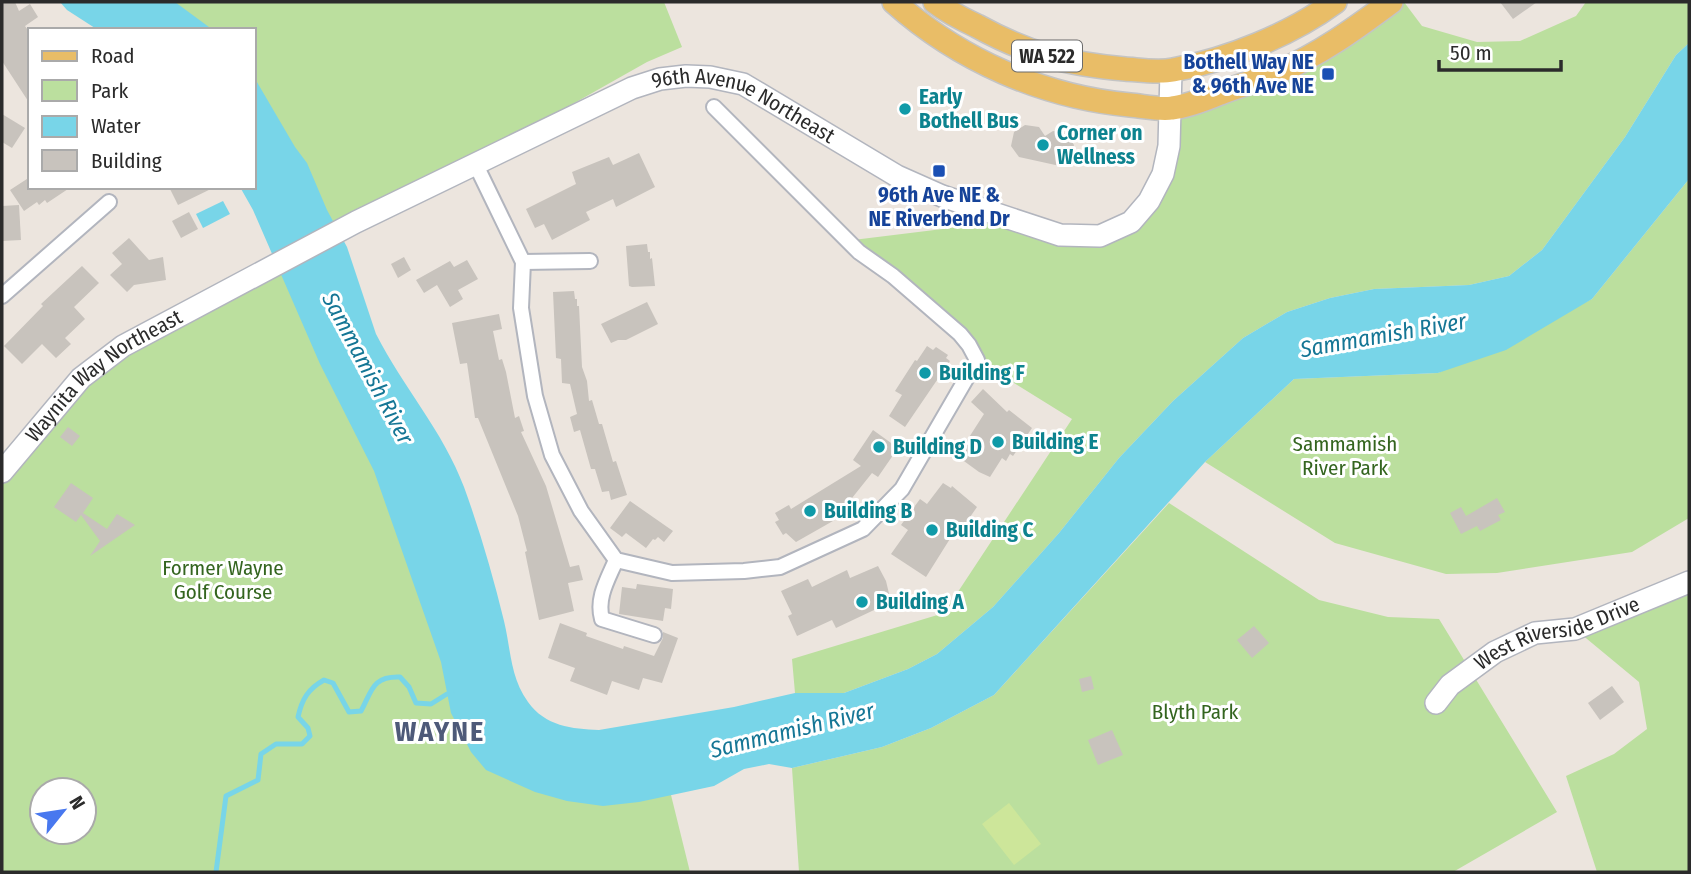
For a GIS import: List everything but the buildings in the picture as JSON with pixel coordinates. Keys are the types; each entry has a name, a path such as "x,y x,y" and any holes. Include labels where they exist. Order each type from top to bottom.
{"main road":[{"name":"WA 522","path":"894,2 943,40 982,63 1023,80 1076,96 1170,109 1279,72 1316,54 1391,2"},
{"name":"WA 522","path":"935,2 966,21 1029,52 1083,65 1171,71 1230,54 1285,32 1335,2"},
{"name":"96th Avenue Northeast","path":"217,295 356,222 632,88 660,79 686,76 710,77 743,84 897,176 955,201 1060,235 1100,236 1131,222 1149,201 1165,165 1169,146 1171,71"},
{"name":"Waynita Way Northeast","path":"2,472 81,377 123,346 217,295"},
{"name":"West Riverside Drive","path":"1436,703 1450,685 1495,652 1535,633 1575,629 1689,582"}],"street":[{"path":"475,163 523,262 520,308 536,397 552,455 581,511 616,560 672,573 780,567 863,528 902,489 977,359 960,334 893,276 859,252 714,107"},
{"path":"2,296 109,202"},
{"path":"523,262 590,261"},
{"path":"616,560 598,607 602,619 654,635"}],"green space":[{"path":"119,2 664,2 682,47 647,62 311,252 256,161 256,28 149,28"},
{"path":"1391,2 1404,2 1422,26 1477,42 1520,41 1576,16 1586,2 1689,2 1689,43 1676,55 1625,137 1542,250 1509,276 1469,285 1374,289 1330,298 1287,312 1243,338 1173,401 1119,458 1059,533 993,607 937,654 908,669 844,693 795,693 792,659 944,613 1072,419 977,360 853,240 1016,220 1100,236 1149,201 1170,109 1199,101"},
{"name":"Sammamish River Park","path":"1689,179 1689,518 1632,552 1497,573 1446,574 1335,543 1205,462 1294,379 1438,373 1592,299"},
{"name":"Former Wayne Golf Course","path":"308,254 489,666 554,760 671,795 690,872 2,872 2,472 81,378"},
{"name":"Blyth Park","path":"1169,503 1319,600 1388,617 1439,619 1557,812 1453,872 799,872 792,768 882,747 931,728 994,695"},
{"path":"1689,582 1689,872 1597,872 1566,776 1614,754 1647,729 1639,682 1575,629"},
{"path":"1009,803 1041,844 1014,865 982,824"}],"water":[{"path":"60,2 175,2 210,28 95,28 67,10"},
{"name":"Sammamish River","path":"1689,43 1689,179 1592,299 1506,350 1438,373 1294,379 1205,462 994,695 931,728 882,747 792,768 769,764 744,769 714,786 639,802 603,806 567,801 535,792 486,770 471,752 451,713 441,662 374,471 320,364 253,210 241,189 256,189 256,80 307,163 327,210 347,247 376,334 445,447 464,487 486,554 504,621 514,673 522,693 535,710 551,721 579,729 599,730 734,707 795,693 844,693 908,669 937,654 993,607 1059,533 1119,458 1173,401 1243,338 1287,312 1330,298 1374,289 1469,285 1509,276 1542,250 1625,137 1676,55"},
{"path":"223,201 230,214 203,228 196,214"}],"waterway":[{"path":"216,872 226,796 258,780 261,754 276,744 302,744 310,736 308,728 298,717 306,695 318,683 324,680 333,683 349,712 361,711 374,686 391,677 400,677 409,687 416,703 431,704 447,694 452,694"}],"place":[{"name":"Bothell Way NE & 96th Ave NE","path":"1328,74"},
{"name":"Early Bothell Bus","path":"905,109"},
{"name":"Corner on Wellness","path":"1043,145"},
{"name":"96th Ave NE & NE Riverbend Dr","path":"939,171"},
{"name":"Building F","path":"925,373"},
{"name":"Building E","path":"998,442"},
{"name":"Building D","path":"879,447"},
{"name":"Building B","path":"810,511"},
{"name":"Building C","path":"932,530"},
{"name":"Building A","path":"862,602"}],"district":[{"name":"WAYNE","path":"440,731"}]}
